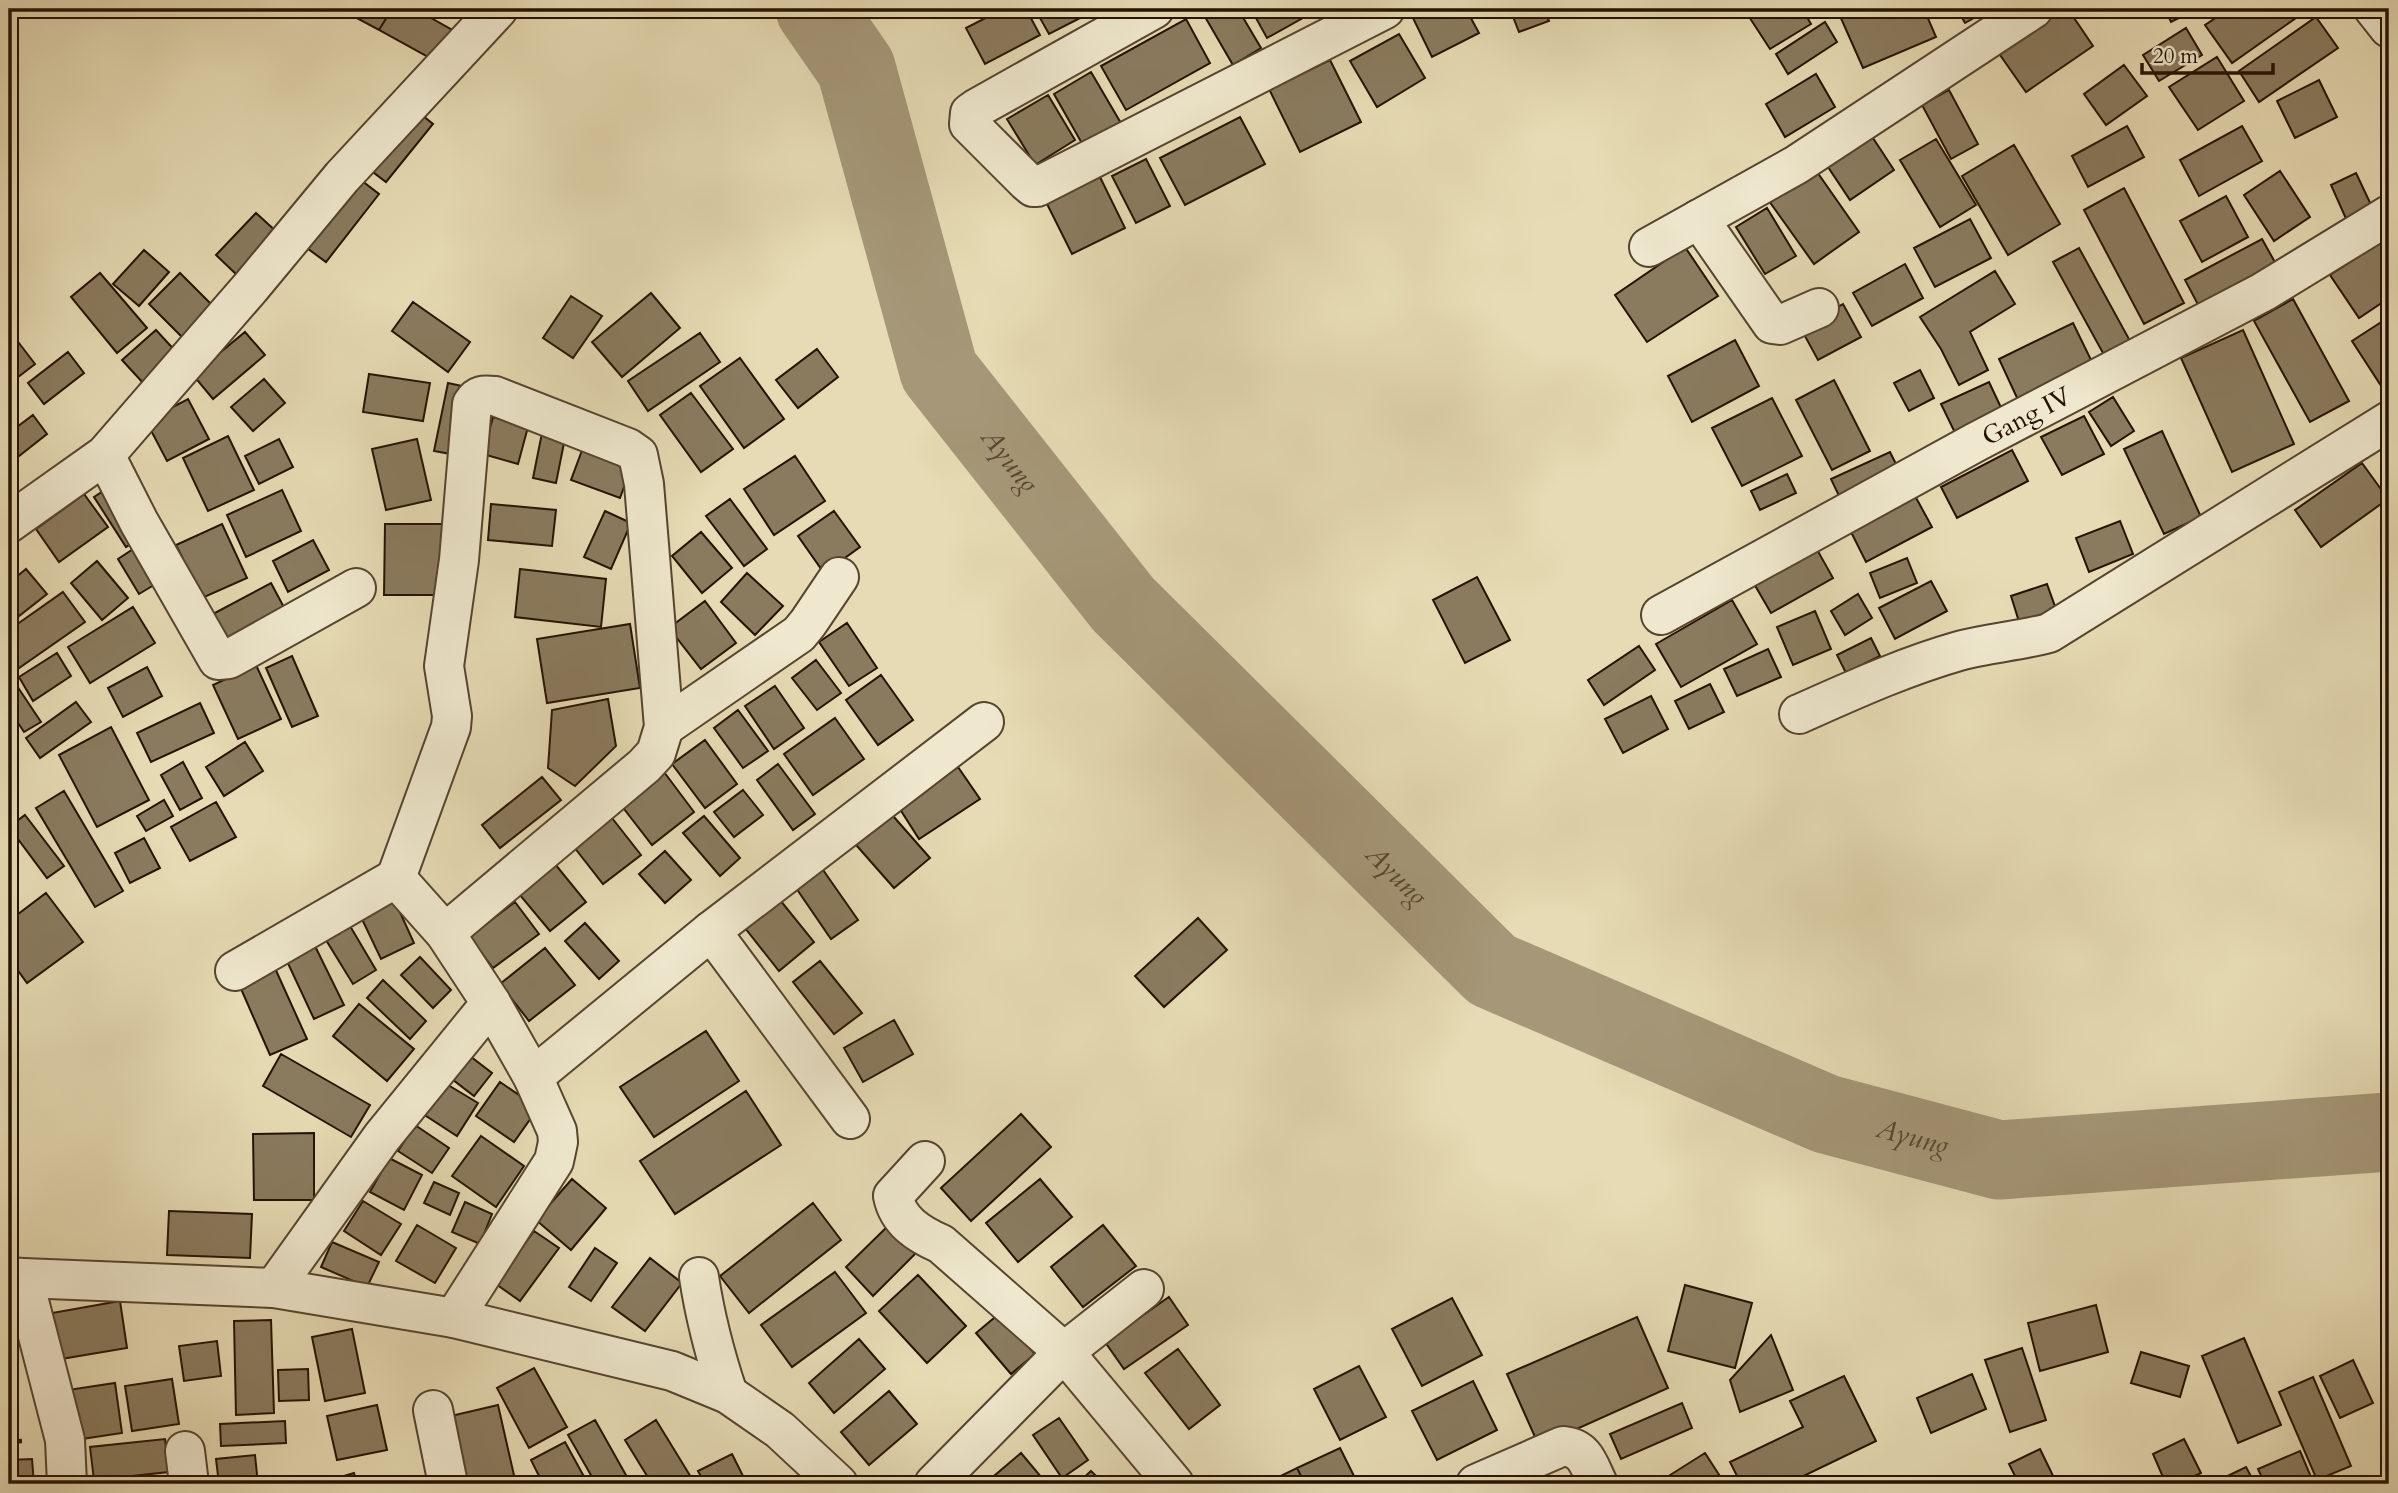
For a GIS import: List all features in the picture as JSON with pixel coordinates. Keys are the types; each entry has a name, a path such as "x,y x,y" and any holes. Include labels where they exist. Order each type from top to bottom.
{"street":[{"path":"9,523 105,455 342,177 498,9"},
{"path":"1154,9 976,108 970,113 969,124 1027,182 1037,187 1385,9"},
{"path":"1649,247 1796,165 2033,9"},
{"path":"2374,9 2389,28"},
{"name":"Gang IV","path":"1661,615 1976,442 2263,292 2389,215"},
{"path":"1699,219 1772,324 1780,325 1819,308"},
{"path":"235,971 396,878 451,727 452,716 444,666 458,560 472,404 476,397 483,394 495,396 628,448 638,455 644,484 664,727 656,753 644,766 445,933"},
{"path":"1799,714 1896,671 1961,651 2049,634 2389,421"},
{"path":"105,455 139,522 218,660 229,659 356,588"},
{"path":"664,727 799,634 839,577"},
{"path":"533,1077 711,931 984,722"},
{"path":"396,878 445,933 491,1003 533,1077 557,1131 557,1154 554,1161 454,1318"},
{"path":"711,931 850,1119"},
{"path":"274,1288 382,1137 491,1003"},
{"path":"925,1161 893,1196 896,1210 920,1235 940,1244 1064,1352 1174,1484"},
{"path":"699,1277 705,1318 715,1357 729,1394"},
{"path":"66,1484 65,1440 16,1278 274,1288 454,1318 672,1371 729,1394 780,1430 838,1484"},
{"path":"934,1484 1064,1352 1144,1289"},
{"path":"433,1410 448,1484"},
{"path":"1476,1484 1563,1446 1580,1450 1598,1484"}],"building":[{"path":"340,9 392,9 379,30"},
{"path":"392,9 415,9 454,31 437,62 379,30"},
{"path":"1003,9 1026,9 1040,35 985,64 966,28"},
{"path":"1035,9 1086,9 1088,14 1049,34"},
{"path":"1238,9 1261,48 1233,65 1201,10"},
{"path":"1251,9 1319,9 1267,38"},
{"path":"1426,9 1466,9 1479,33 1432,57 1412,16"},
{"path":"1510,9 1544,9 1549,21 1519,32"},
{"path":"1744,9 1802,9 1811,24 1770,49"},
{"path":"1856,9 1924,9 1936,37 1863,68 1840,16"},
{"path":"1957,9 1990,9 1965,23"},
{"path":"2041,9 2068,9 2093,46 2026,92 1991,42"},
{"path":"2165,9 2197,9 2171,22"},
{"path":"2229,9 2306,11 2232,63 2205,25"},
{"path":"2316,17 2338,48 2259,102 2239,71"},
{"path":"1186,19 1210,63 1126,110 1101,66"},
{"path":"1825,22 1837,42 1788,74 1776,54"},
{"path":"2186,28 2202,55 2159,81 2143,55"},
{"path":"1399,34 1425,78 1377,107 1350,61"},
{"path":"2217,57 2244,101 2198,130 2169,87"},
{"path":"1330,60 1361,122 1300,152 1269,89"},
{"path":"2124,65 2147,96 2106,125 2084,94"},
{"path":"1091,72 1122,125 1084,147 1054,94"},
{"path":"1816,74 1835,107 1785,137 1766,104"},
{"path":"2319,80 2337,117 2295,138 2277,101"},
{"path":"1949,90 1978,144 1951,159 1922,105"},
{"path":"1048,95 1075,140 1035,165 1007,119"},
{"path":"412,107 433,124 386,182 365,166"},
{"path":"1240,117 1265,164 1185,205 1160,158"},
{"path":"2127,126 2144,157 2088,187 2072,156"},
{"path":"2242,126 2262,161 2199,196 2180,160"},
{"path":"1871,135 1894,170 1850,200 1826,164"},
{"path":"1936,139 1976,205 1940,227 1900,160"},
{"path":"2014,145 2060,224 2008,255 1962,176"},
{"path":"1146,159 1170,206 1136,223 1112,176"},
{"path":"1815,169 1859,232 1814,264 1769,201"},
{"path":"2280,171 2310,217 2274,241 2244,195"},
{"path":"2356,173 2373,209 2347,221 2331,185"},
{"path":"353,174 379,194 326,262 300,243"},
{"path":"1099,175 1125,228 1072,254 1046,202"},
{"path":"2124,188 2184,303 2144,324 2084,210"},
{"path":"2226,196 2248,237 2202,262 2180,221"},
{"path":"1767,208 1796,256 1765,274 1736,227"},
{"path":"256,213 278,233 237,275 216,255"},
{"path":"1970,219 1991,258 1935,287 1914,248"},
{"path":"2389,236 2389,298 2359,318 2330,275"},
{"path":"2262,239 2281,273 2203,314 2185,280"},
{"path":"1685,247 1718,296 1647,342 1615,295"},
{"path":"2079,248 2135,350 2109,364 2053,262"},
{"path":"144,250 169,272 139,306 113,284"},
{"path":"1905,264 1923,298 1872,326 1853,293"},
{"path":"1995,271 2015,304 1970,332 1988,370 1959,385 1941,349 1920,317"},
{"path":"100,273 147,328 117,353 71,297"},
{"path":"180,273 214,307 183,338 149,304"},
{"path":"651,293 680,328 622,377 592,342"},
{"path":"571,296 602,316 573,358 543,338"},
{"path":"2293,299 2349,401 2310,422 2254,321"},
{"path":"413,302 470,342 448,372 392,331"},
{"path":"1843,304 1861,337 1818,360 1800,327"},
{"path":"2389,317 2389,398 2352,341"},
{"path":"2073,323 2093,364 2018,400 1999,359"},
{"path":"9,330 35,364 9,384"},
{"path":"156,330 179,355 145,385 122,360"},
{"path":"2243,330 2294,444 2232,472 2181,358"},
{"path":"245,332 265,355 213,399 193,375"},
{"path":"700,333 720,362 648,411 628,381"},
{"path":"1735,340 1759,386 1692,422 1668,376"},
{"path":"817,349 838,377 798,408 776,380"},
{"path":"68,352 84,373 44,404 28,383"},
{"path":"740,358 784,419 744,448 700,386"},
{"path":"1920,370 1934,398 1909,411 1894,383"},
{"path":"369,374 430,383 423,421 363,412"},
{"path":"264,379 285,403 253,431 231,407"},
{"path":"1834,380 1870,451 1832,470 1796,400"},
{"path":"1989,382 2005,416 1958,439 1941,404"},
{"path":"448,383 471,388 456,455 434,451"},
{"path":"691,393 733,449 701,472 660,415"},
{"path":"2113,397 2134,431 2111,446 2089,412"},
{"path":"1772,398 1802,456 1742,486 1712,428"},
{"path":"188,399 209,439 167,461 146,421"},
{"path":"33,415 47,434 9,464 9,433"},
{"path":"2084,416 2104,454 2062,475 2041,437"},
{"path":"493,417 528,427 518,464 483,454"},
{"path":"2162,431 2201,517 2164,534 2124,449"},
{"path":"542,433 565,438 556,483 533,478"},
{"path":"228,436 254,490 208,511 183,458"},
{"path":"279,439 293,467 259,484 245,456"},
{"path":"417,439 431,500 386,510 372,449"},
{"path":"584,445 633,462 620,498 571,480"},
{"path":"2012,450 2028,481 1957,518 1941,487"},
{"path":"1890,452 1899,470 1840,498 1831,479"},
{"path":"795,456 825,501 774,535 744,489"},
{"path":"2362,463 2388,499 2321,547 2295,510"},
{"path":"1787,474 1796,493 1760,510 1751,491"},
{"path":"111,486 143,536 126,547 94,497"},
{"path":"282,490 301,531 246,557 227,515"},
{"path":"84,494 108,527 59,562 36,529"},
{"path":"1914,494 1932,527 1866,562 1849,528"},
{"path":"730,499 767,549 744,566 706,516"},
{"path":"491,504 556,510 552,546 488,540"},
{"path":"605,511 631,523 611,569 584,557"},
{"path":"834,511 860,547 824,573 798,536"},
{"path":"2120,521 2133,554 2089,572 2076,538"},
{"path":"222,524 247,578 202,598 176,545"},
{"path":"385,524 445,524 444,595 384,595"},
{"path":"701,532 732,568 702,593 672,556"},
{"path":"147,540 169,576 139,594 118,559"},
{"path":"313,540 329,570 288,592 273,561"},
{"path":"1815,546 1833,578 1771,613 1753,582"},
{"path":"1907,558 1917,583 1880,598 1870,573"},
{"path":"97,561 128,598 102,620 71,583"},
{"path":"26,569 47,594 14,620 9,613 9,583"},
{"path":"520,569 606,579 601,627 515,617"},
{"path":"747,573 783,606 755,635 721,602"},
{"path":"1477,577 1510,640 1465,663 1433,600"},
{"path":"1931,581 1947,611 1895,639 1879,608"},
{"path":"271,583 287,613 229,644 213,614"},
{"path":"2047,584 2057,612 2020,625 2011,596"},
{"path":"63,592 85,622 9,675 9,630"},
{"path":"1858,594 1872,618 1845,635 1831,611"},
{"path":"1732,600 1757,644 1681,687 1656,644"},
{"path":"705,601 736,643 701,669 669,628"},
{"path":"133,607 155,643 90,683 68,647"},
{"path":"1815,611 1831,649 1793,665 1777,627"},
{"path":"847,623 877,668 849,686 819,642"},
{"path":"630,624 640,688 547,703 537,639"},
{"path":"1871,638 1880,656 1846,673 1837,655"},
{"path":"1639,646 1655,670 1604,705 1588,680"},
{"path":"1768,649 1781,677 1737,696 1724,669"},
{"path":"57,653 71,676 33,701 19,677"},
{"path":"292,656 318,716 292,727 266,668"},
{"path":"816,660 841,693 817,710 792,678"},
{"path":"256,665 281,719 238,739 213,685"},
{"path":"147,667 162,696 123,717 108,688"},
{"path":"881,675 913,720 878,745 846,700"},
{"path":"1710,684 1724,712 1689,729 1675,701"},
{"path":"17,686 41,722 24,732 9,709 9,692"},
{"path":"775,686 804,728 774,749 745,706"},
{"path":"1651,696 1668,729 1623,753 1605,719"},
{"path":"608,699 616,746 575,786 548,768 552,710"},
{"path":"76,702 91,722 40,758 26,738"},
{"path":"200,703 214,733 151,762 137,733"},
{"path":"738,710 768,751 743,768 714,728"},
{"path":"835,718 864,759 813,795 784,754"},
{"path":"111,727 149,800 97,827 59,755"},
{"path":"705,740 737,784 705,808 672,764"},
{"path":"245,742 263,771 224,796 206,767"},
{"path":"183,762 202,798 180,810 161,775"},
{"path":"778,764 815,814 793,830 757,780"},
{"path":"958,767 980,799 919,839 898,806"},
{"path":"664,772 694,812 652,845 621,805"},
{"path":"542,777 561,800 500,848 482,825"},
{"path":"743,790 763,815 734,837 714,812"},
{"path":"64,791 123,891 95,907 36,808"},
{"path":"164,800 173,816 146,831 137,816"},
{"path":"216,802 236,837 190,861 171,827"},
{"path":"886,808 930,858 894,888 850,838"},
{"path":"25,815 64,866 47,878 9,827"},
{"path":"704,816 740,858 720,876 683,833"},
{"path":"612,818 641,855 603,884 574,847"},
{"path":"144,838 160,868 130,883 115,853"},
{"path":"665,851 691,880 665,903 639,874"},
{"path":"555,864 586,902 550,931 519,894"},
{"path":"821,867 858,920 831,939 794,885"},
{"path":"46,893 83,942 27,983 9,958 9,921"},
{"path":"394,899 414,943 381,959 360,915"},
{"path":"780,900 814,942 779,971 745,928"},
{"path":"515,902 539,934 493,968 469,937"},
{"path":"1198,918 1227,950 1164,1007 1135,976"},
{"path":"585,923 619,961 599,979 565,941"},
{"path":"350,926 376,970 353,984 326,940"},
{"path":"314,944 344,1005 314,1019 285,957"},
{"path":"545,948 575,985 529,1021 500,984"},
{"path":"420,957 451,990 433,1008 401,975"},
{"path":"820,961 862,1013 834,1034 793,982"},
{"path":"274,966 307,1039 270,1055 238,982"},
{"path":"383,980 426,1021 410,1039 367,998"},
{"path":"359,1004 414,1049 387,1081 333,1036"},
{"path":"894,1020 913,1054 863,1082 844,1048"},
{"path":"706,1031 739,1081 654,1137 620,1087"},
{"path":"466,1053 492,1073 474,1096 448,1076"},
{"path":"281,1054 370,1105 351,1137 263,1086"},
{"path":"443,1082 478,1103 457,1136 423,1114"},
{"path":"500,1082 538,1108 514,1142 476,1116"},
{"path":"746,1091 781,1145 675,1214 640,1161"},
{"path":"1021,1114 1051,1147 971,1221 941,1188"},
{"path":"415,1125 449,1148 432,1173 398,1151"},
{"path":"314,1133 314,1200 254,1200 253,1134"},
{"path":"481,1136 524,1166 496,1207 452,1176"},
{"path":"389,1158 422,1175 404,1210 370,1192"},
{"path":"572,1179 606,1208 571,1250 536,1220"},
{"path":"1040,1179 1072,1217 1018,1262 986,1223"},
{"path":"434,1182 459,1193 450,1215 424,1203"},
{"path":"363,1201 401,1224 381,1255 344,1231"},
{"path":"465,1202 492,1214 480,1244 452,1232"},
{"path":"813,1203 841,1240 749,1313 720,1276"},
{"path":"169,1211 252,1214 250,1258 167,1255"},
{"path":"891,1223 918,1251 873,1296 846,1267"},
{"path":"417,1225 456,1248 435,1283 396,1261"},
{"path":"1103,1225 1136,1266 1083,1307 1051,1267"},
{"path":"534,1231 559,1248 520,1301 496,1284"},
{"path":"332,1242 379,1262 367,1287 321,1267"},
{"path":"595,1248 617,1263 591,1301 569,1287"},
{"path":"650,1258 682,1283 645,1331 612,1307"},
{"path":"835,1272 866,1313 792,1367 761,1325"},
{"path":"918,1275 966,1326 927,1363 879,1311"},
{"path":"1685,1285 1752,1303 1735,1368 1668,1351"},
{"path":"1169,1297 1188,1325 1124,1369 1105,1342"},
{"path":"1452,1298 1482,1355 1422,1386 1392,1329"},
{"path":"120,1301 127,1348 61,1359 52,1313"},
{"path":"2096,1305 2108,1352 2040,1371 2028,1323"},
{"path":"1000,1313 1035,1354 1011,1374 976,1333"},
{"path":"1637,1317 1668,1388 1539,1446 1507,1374"},
{"path":"271,1320 274,1413 236,1415 234,1321"},
{"path":"352,1329 365,1393 325,1401 312,1337"},
{"path":"1771,1335 1793,1390 1740,1412 1730,1380"},
{"path":"2244,1338 2281,1425 2238,1443 2202,1356"},
{"path":"859,1339 885,1369 834,1413 809,1383"},
{"path":"217,1341 221,1376 184,1381 179,1346"},
{"path":"2022,1348 2046,1420 2010,1432 1985,1360"},
{"path":"1178,1349 1220,1405 1189,1429 1145,1373"},
{"path":"2141,1352 2189,1366 2180,1397 2131,1383"},
{"path":"2353,1360 2373,1403 2340,1418 2320,1376"},
{"path":"1359,1366 1386,1417 1340,1440 1314,1389"},
{"path":"534,1368 567,1427 529,1448 497,1388"},
{"path":"308,1369 309,1400 279,1401 278,1370"},
{"path":"1972,1374 1986,1409 1931,1433 1917,1398"},
{"path":"1844,1376 1876,1441 1787,1484 1741,1484 1730,1462 1803,1427 1790,1401"},
{"path":"2313,1377 2351,1466 2317,1480 2279,1392"},
{"path":"172,1379 179,1424 132,1431 125,1386"},
{"path":"1473,1381 1497,1430 1437,1460 1412,1411"},
{"path":"115,1383 122,1433 75,1440 68,1390"},
{"path":"889,1391 917,1424 869,1465 841,1432"},
{"path":"1682,1403 1692,1428 1621,1459 1610,1434"},
{"path":"377,1405 387,1450 337,1460 327,1416"},
{"path":"498,1405 516,1484 466,1484 451,1416"},
{"path":"1059,1418 1088,1460 1062,1478 1033,1435"},
{"path":"595,1420 631,1484 596,1484 568,1435"},
{"path":"656,1420 694,1482 652,1484 625,1440"},
{"path":"285,1421 286,1443 221,1446 220,1424"},
{"path":"165,1439 169,1472 94,1480 90,1447"},
{"path":"2184,1439 2201,1473 2178,1484 2166,1484 2153,1454"},
{"path":"565,1442 588,1484 543,1484 531,1460"},
{"path":"1340,1448 1358,1484 1305,1484 1297,1468"},
{"path":"2040,1449 2057,1484 2019,1484 2009,1464"},
{"path":"2300,1451 2314,1484 2265,1484 2258,1469"},
{"path":"1021,1453 1047,1484 1000,1484 994,1476"},
{"path":"1705,1453 1725,1484 1656,1484"},
{"path":"732,1454 747,1484 705,1484 698,1471"},
{"path":"255,1455 258,1484 219,1484 216,1459"},
{"path":"32,1459 34,1484 9,1484 9,1460"},
{"path":"2246,1467 2255,1484 2211,1484"},
{"path":"1297,1468 1305,1484 1264,1484"},
{"path":"1091,1471 1104,1484 1077,1484"},
{"path":"354,1473 357,1484 316,1484"}],"waterway":[{"name":"Ayung","path":"815,9 856,68 939,371 1123,604 1492,970 1826,1114 1999,1160 2389,1132"}]}
